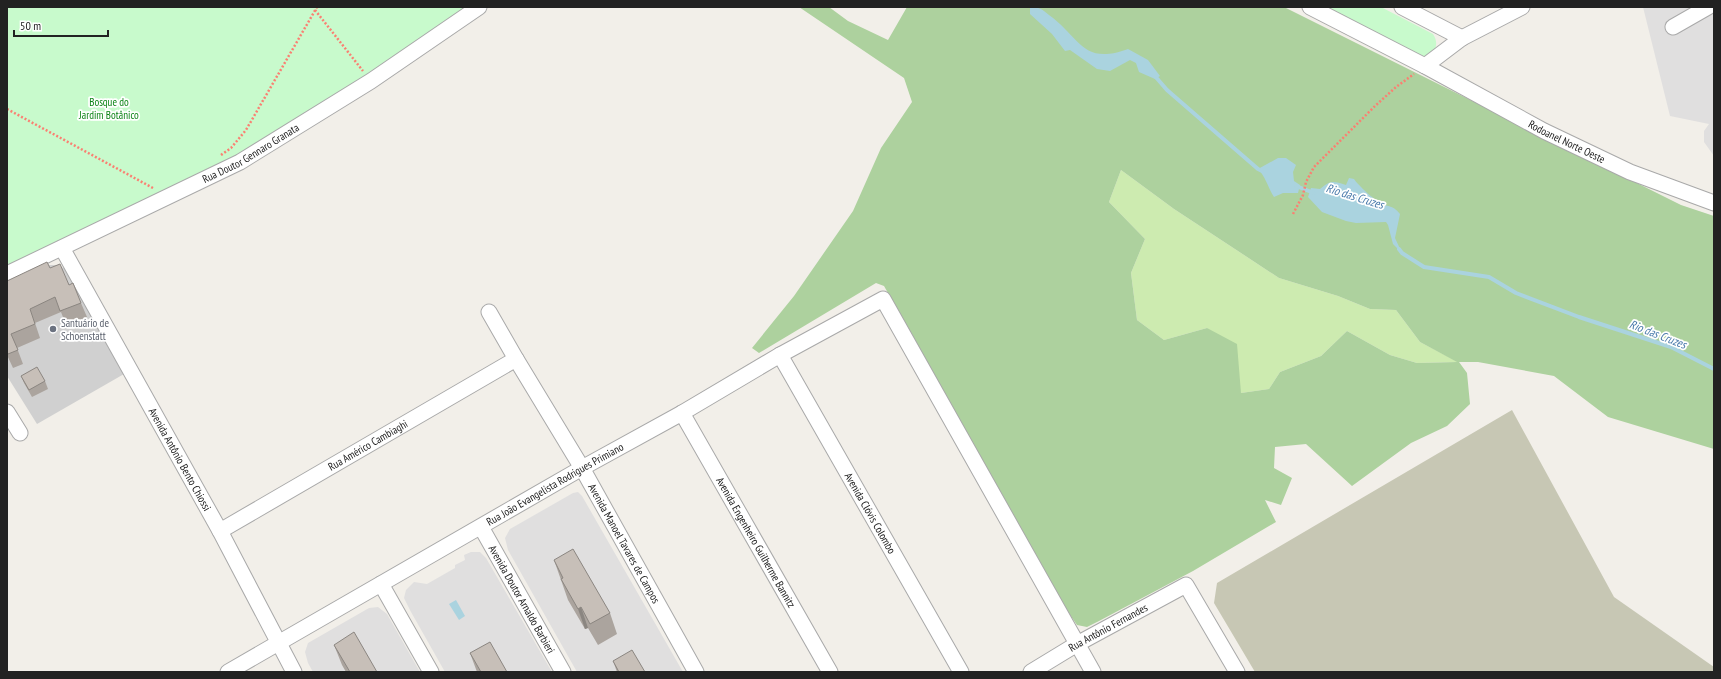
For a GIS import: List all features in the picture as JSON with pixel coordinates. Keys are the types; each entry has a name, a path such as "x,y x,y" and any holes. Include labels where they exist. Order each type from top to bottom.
{"street":[{"name":"Rua Doutor Gennaro Granata","path":"7,274 240,162 371,80 479,7"},
{"name":"Rodoanel Norte Oeste","path":"1310,7 1426,66 1544,131 1630,172 1714,203"},
{"path":"1402,7 1462,38"},
{"path":"1426,66 1462,38 1522,7"},
{"path":"1673,27 1708,7"},
{"name":"Avenida Antônio Bento Chiossi","path":"62,248 220,531 277,644 294,672"},
{"name":"Rua João Evangelista Rodrigues Primiano","path":"228,672 582,468 682,413 780,355 883,299 1077,644"},
{"name":"Avenida Manoel Tavares de Campos","path":"490,312 516,360 582,468 696,672"},
{"name":"Avenida Clóvis Colombo","path":"780,355 961,672"},
{"name":"Rua Américo Cambiaghi","path":"220,531 516,360"},
{"path":"7,412 20,433"},
{"name":"Avenida Engenheiro Guilherme Bannitz","path":"682,413 830,672"},
{"name":"Avenida Doutor Arnaldo Barbieri","path":"481,526 562,672"},
{"path":"381,584 431,672"},
{"name":"Rua Antônio Fernandes","path":"1031,672 1077,644 1186,584 1237,672"},
{"path":"1077,644 1093,672"}],"path":[{"path":"215,158 231,148 246,130 316,9 371,80"},
{"path":"1293,214 1314,167 1342,137 1396,86 1426,66"},
{"path":"7,109 153,188"},
{"path":"146,191 160,184"}],"shaded area":[{"path":"1643,7 1714,7 1714,156 1704,142 1704,131 1709,124 1670,116"},
{"name":"Santuário de Schoenstatt","path":"49,265 58,265 67,270 124,374 37,424 7,376 7,285"},
{"path":"1512,410 1614,597 1714,667 1714,672 1255,672 1214,603 1217,583"},
{"path":"578,492 582,496 683,672 577,672 508,550 505,538 510,529 573,493"},
{"path":"471,552 480,552 486,558 552,672 445,672 404,598 406,590 414,582 427,584 455,568 455,565 465,560 464,555"},
{"path":"378,607 387,614 420,672 313,672 308,663 305,652 308,643 369,608"}],"green space":[{"name":"Bosque do Jardim Botânico","path":"7,7 469,7 256,150 7,270"},
{"path":"799,7 829,7 848,21 888,40 907,7 1284,7 1681,205 1714,216 1714,449 1608,417 1554,376 1478,362 1459,362 1467,373 1470,404 1447,426 1411,443 1352,486 1306,444 1275,447 1274,468 1292,478 1281,505 1265,500 1276,522 1193,571 1099,621 1087,627 1077,625 1068,612 884,286 876,283 759,353 752,348 794,296 853,211 881,148 912,102 904,78","holes":["1121,170 1174,209 1279,278 1338,296 1370,309 1396,310 1420,342 1457,362 1417,363 1390,355 1347,331 1321,356 1280,372 1269,389 1241,393 1237,344 1207,328 1164,340 1137,320 1131,273 1145,239 1109,202"]},
{"path":"1322,7 1381,7 1433,34 1436,47 1432,53 1424,57 1419,57"},
{"path":"1121,170 1174,209 1279,278 1338,296 1370,309 1396,310 1420,342 1458,362 1417,363 1390,355 1347,331 1321,356 1280,372 1269,389 1241,393 1207,328 1164,340 1137,320 1131,273 1145,239 1109,202"}],"water":[{"path":"1030,7 1038,8 1044,11 1059,23 1083,47 1091,52 1101,54 1113,53 1128,49 1148,60 1160,76 1155,79 1139,72 1136,63 1130,60 1110,71 1097,69 1070,50 1065,51 1052,34 1030,14"},
{"path":"1278,158 1286,158 1296,165 1293,172 1294,181 1300,185 1298,193 1283,193 1274,197 1272,194 1263,175 1258,169"},
{"path":"1349,178 1354,179 1374,199 1393,207 1400,214 1395,238 1402,253 1393,244 1386,222 1356,223 1346,221 1322,212 1308,197 1311,188 1320,189 1332,182 1346,185"},
{"path":"456,600 465,616 459,620 449,604"}],"building":[{"path":"47,262 50,268 60,264 69,285 73,283 81,303 60,311 55,297 30,309 35,324 11,334 18,350 8,354 7,281"},
{"path":"37,367 45,381 29,390 21,376"},
{"path":"573,549 610,613 590,624 581,607 578,609 561,579 563,578 554,560"},
{"path":"354,632 377,672 350,672 334,645"},
{"path":"490,642 507,672 481,672 470,653"},
{"path":"632,650 645,672 619,672 613,661"}],"waterway":[{"name":"Rio das Cruzes","path":"1154,75 1167,90 1262,171"},
{"name":"Rio das Cruzes","path":"1296,186 1314,193"},
{"name":"Rio das Cruzes","path":"1399,249 1402,253 1424,267 1489,277 1516,293 1579,317 1671,347 1714,369"}],"place":[{"name":"Santuário de Schoenstatt","path":"53,329"}]}
